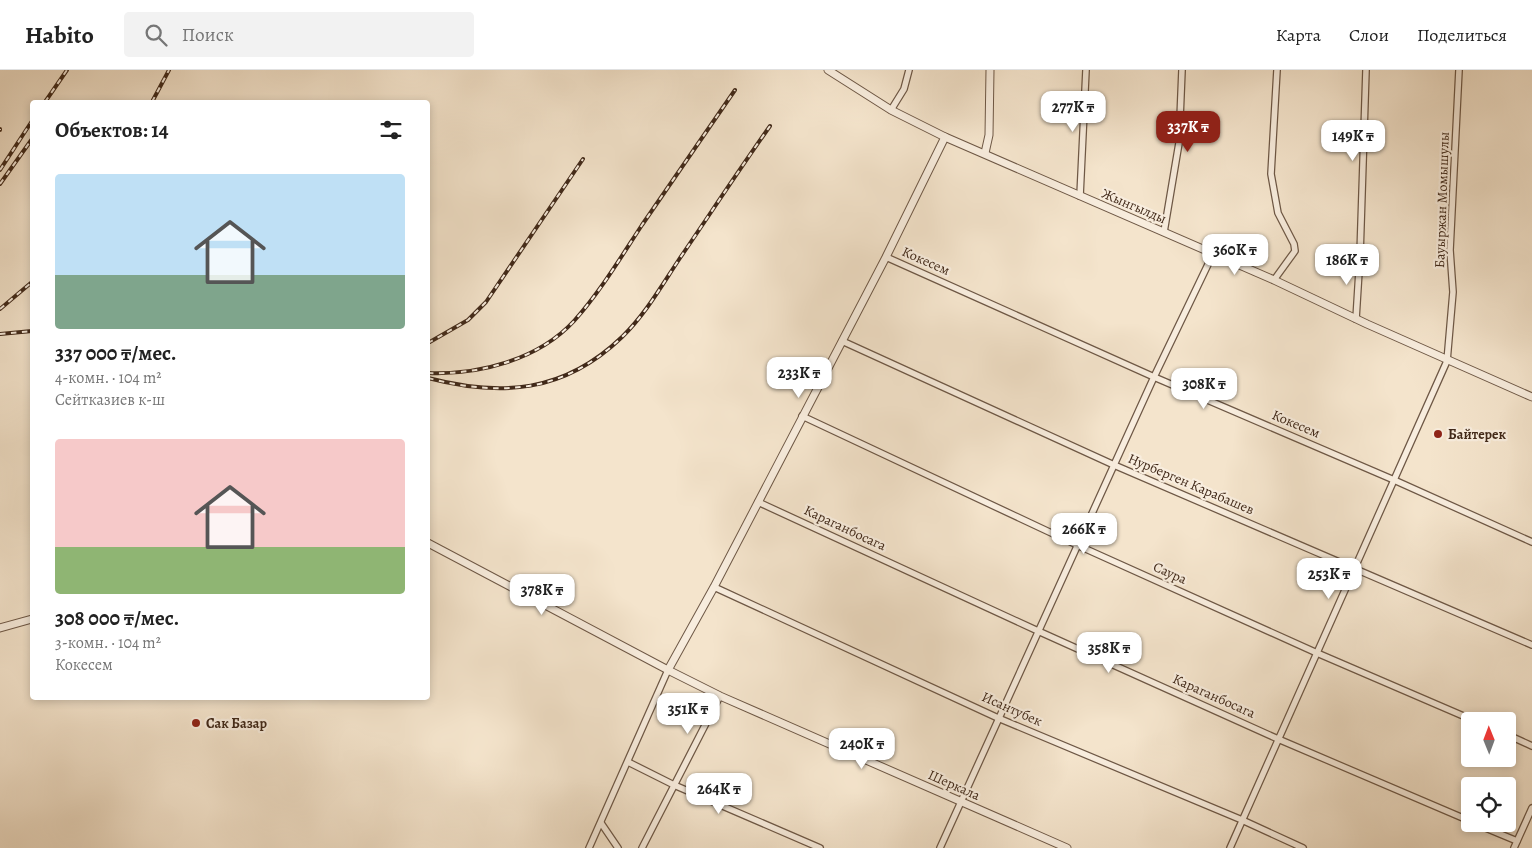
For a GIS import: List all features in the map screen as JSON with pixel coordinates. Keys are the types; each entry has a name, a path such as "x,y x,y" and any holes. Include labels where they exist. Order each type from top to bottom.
{"street":[{"name":"Жынгылды","path":"828,70 891,110 946,137 1274,280 1447,360 1532,395"},
{"path":"891,110 904,89 909,70"},
{"path":"985,153 990,135 990,70"},
{"path":"1080,196 1086,70"},
{"path":"1164,232 1179,143 1182,70"},
{"path":"1274,280 1295,250 1294,244 1278,213 1272,174 1277,70"},
{"path":"1356,319 1366,70"},
{"name":"Бауыржан Момышулы","path":"1230,848 1447,360 1453,292 1450,250 1459,70"},
{"path":"590,848 668,670 714,587 886,257 946,137"},
{"path":"940,848 1154,377 1213,254"},
{"name":"Кокесем","path":"886,257 1154,377 1394,480 1532,542"},
{"name":"Нурберген Карабашев","path":"842,341 1114,465 1532,645"},
{"name":"Саура","path":"802,416 1077,545 1317,653 1461,715"},
{"name":"Караганбосага","path":"758,502 1278,740 1461,817"},
{"name":"Шеркала","path":"430,544 720,696 1067,848"},
{"name":"Исантубек","path":"714,587 998,718 1242,820 1302,848"},
{"path":"0,628 30,620"},
{"path":"642,848 720,696"},
{"path":"1516,739 1532,746"},
{"path":"628,762 820,848"},
{"path":"1514,848 1532,808"},
{"path":"600,823 618,848"},
{"path":"1495,832 1516,841"}],"railway":[{"path":"46,100 67,70"},
{"path":"153,100 169,70"},
{"path":"430,373 487,368 525,355 559,335 584,310 735,90"},
{"path":"0,170 30,124"},
{"path":"430,378 481,387 531,386 554,380 577,370 600,356 622,337 646,309 770,126"},
{"path":"0,184 30,142"},
{"path":"430,342 468,320 486,302 583,159"},
{"path":"0,309 30,284"},
{"path":"0,334 30,331"}],"place":[{"name":"Байтерек","path":"1438,434"},
{"name":"Сак Базар","path":"196,723"}]}
